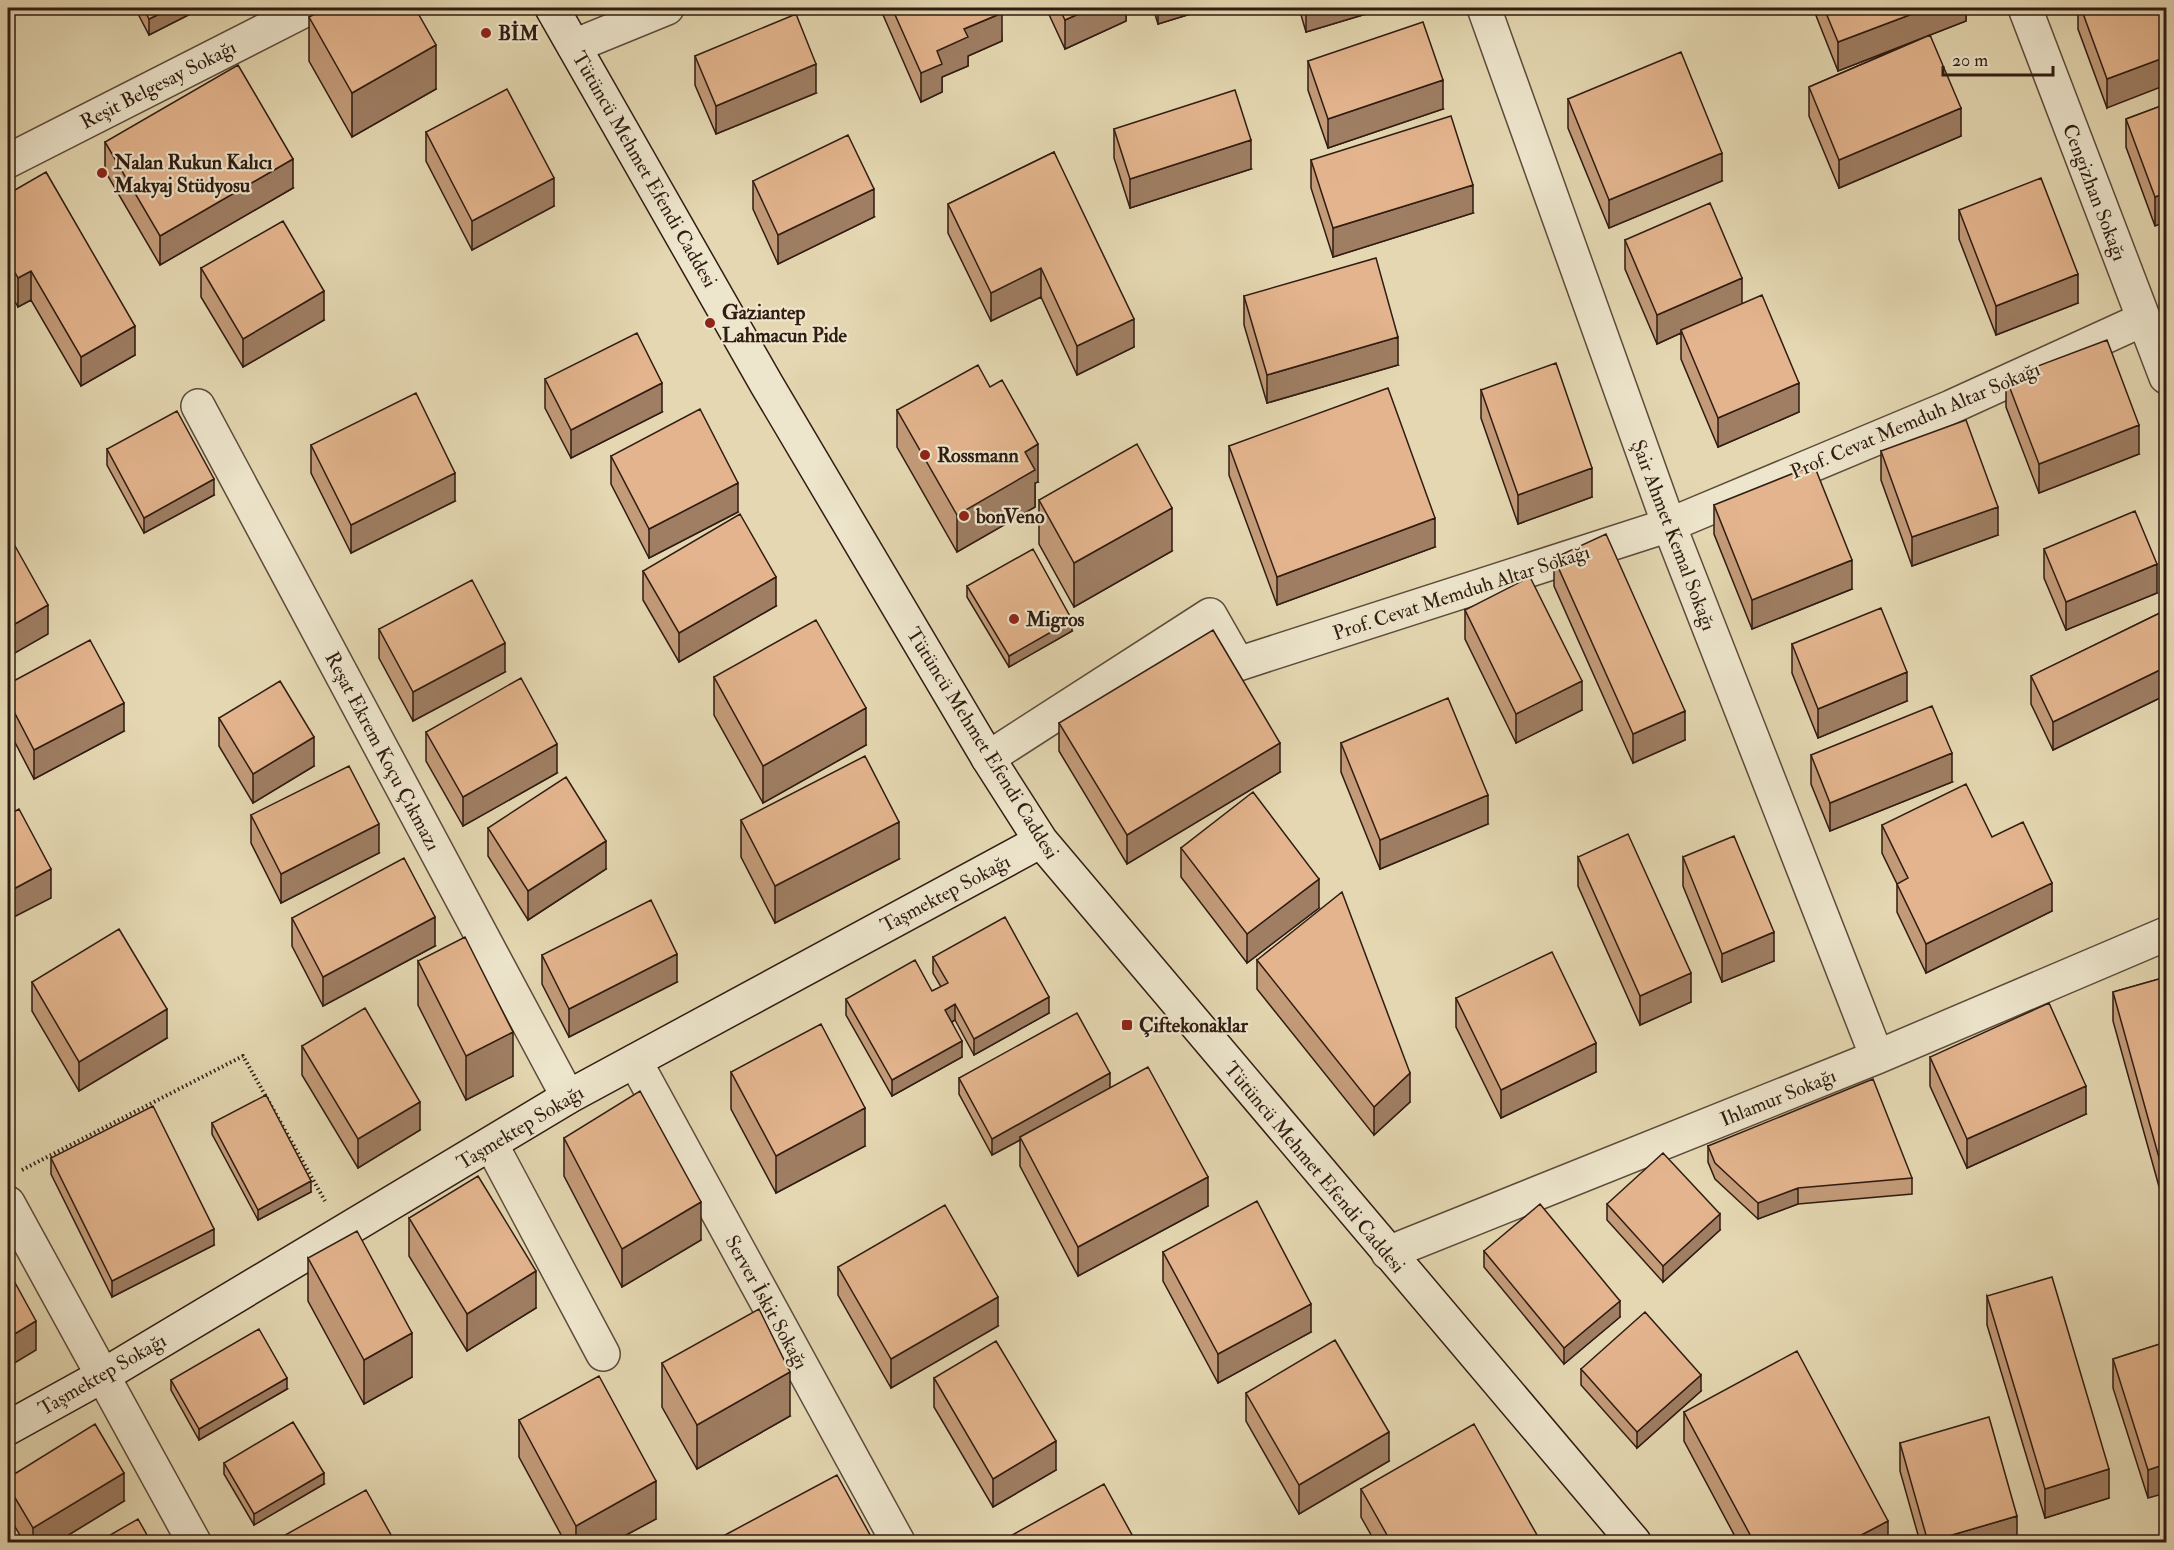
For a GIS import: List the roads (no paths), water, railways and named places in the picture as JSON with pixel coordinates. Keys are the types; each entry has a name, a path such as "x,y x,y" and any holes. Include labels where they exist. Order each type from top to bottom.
{"street":[{"name":"Reşit Belgesay Sokağı","path":"8,161 309,8"},
{"name":"Tütüncü Mehmet Efendi Caddesi","path":"552,8 767,385 988,758 1041,841 1634,1542"},
{"path":"574,45 668,8"},
{"name":"Şair Ahmet Kemal Sokağı","path":"1484,8 1669,525 1877,1057"},
{"name":"Cengizhan Sokağı","path":"2025,8 2166,377"},
{"name":"Prof. Cevat Memduh Altar Sokağı","path":"988,758 1210,615 1238,664 1669,525 1950,407 2144,319"},
{"name":"Reşat Ekrem Koçu Çıkmazı","path":"198,406 568,1097"},
{"name":"Taşmektep Sokağı","path":"8,1428 104,1375 568,1097 1041,841"},
{"name":"Ihlamur Sokağı","path":"1388,1253 1877,1057 2166,934"},
{"name":"Server İskit Sokağı","path":"635,1061 898,1542"},
{"path":"491,1144 603,1354"},
{"path":"8,1203 194,1542"}],"place":[{"name":"BİM","path":"486,33"},
{"name":"Nalan Rukun Kalıcı Makyaj Stüdyosu","path":"102,173"},
{"name":"Gaziantep Lahmacun Pide","path":"710,323"},
{"name":"Rossmann","path":"925,455"},
{"name":"bonVeno","path":"964,516"},
{"name":"Migros","path":"1014,619"},
{"name":"Çiftekonaklar","path":"1127,1025"}]}
